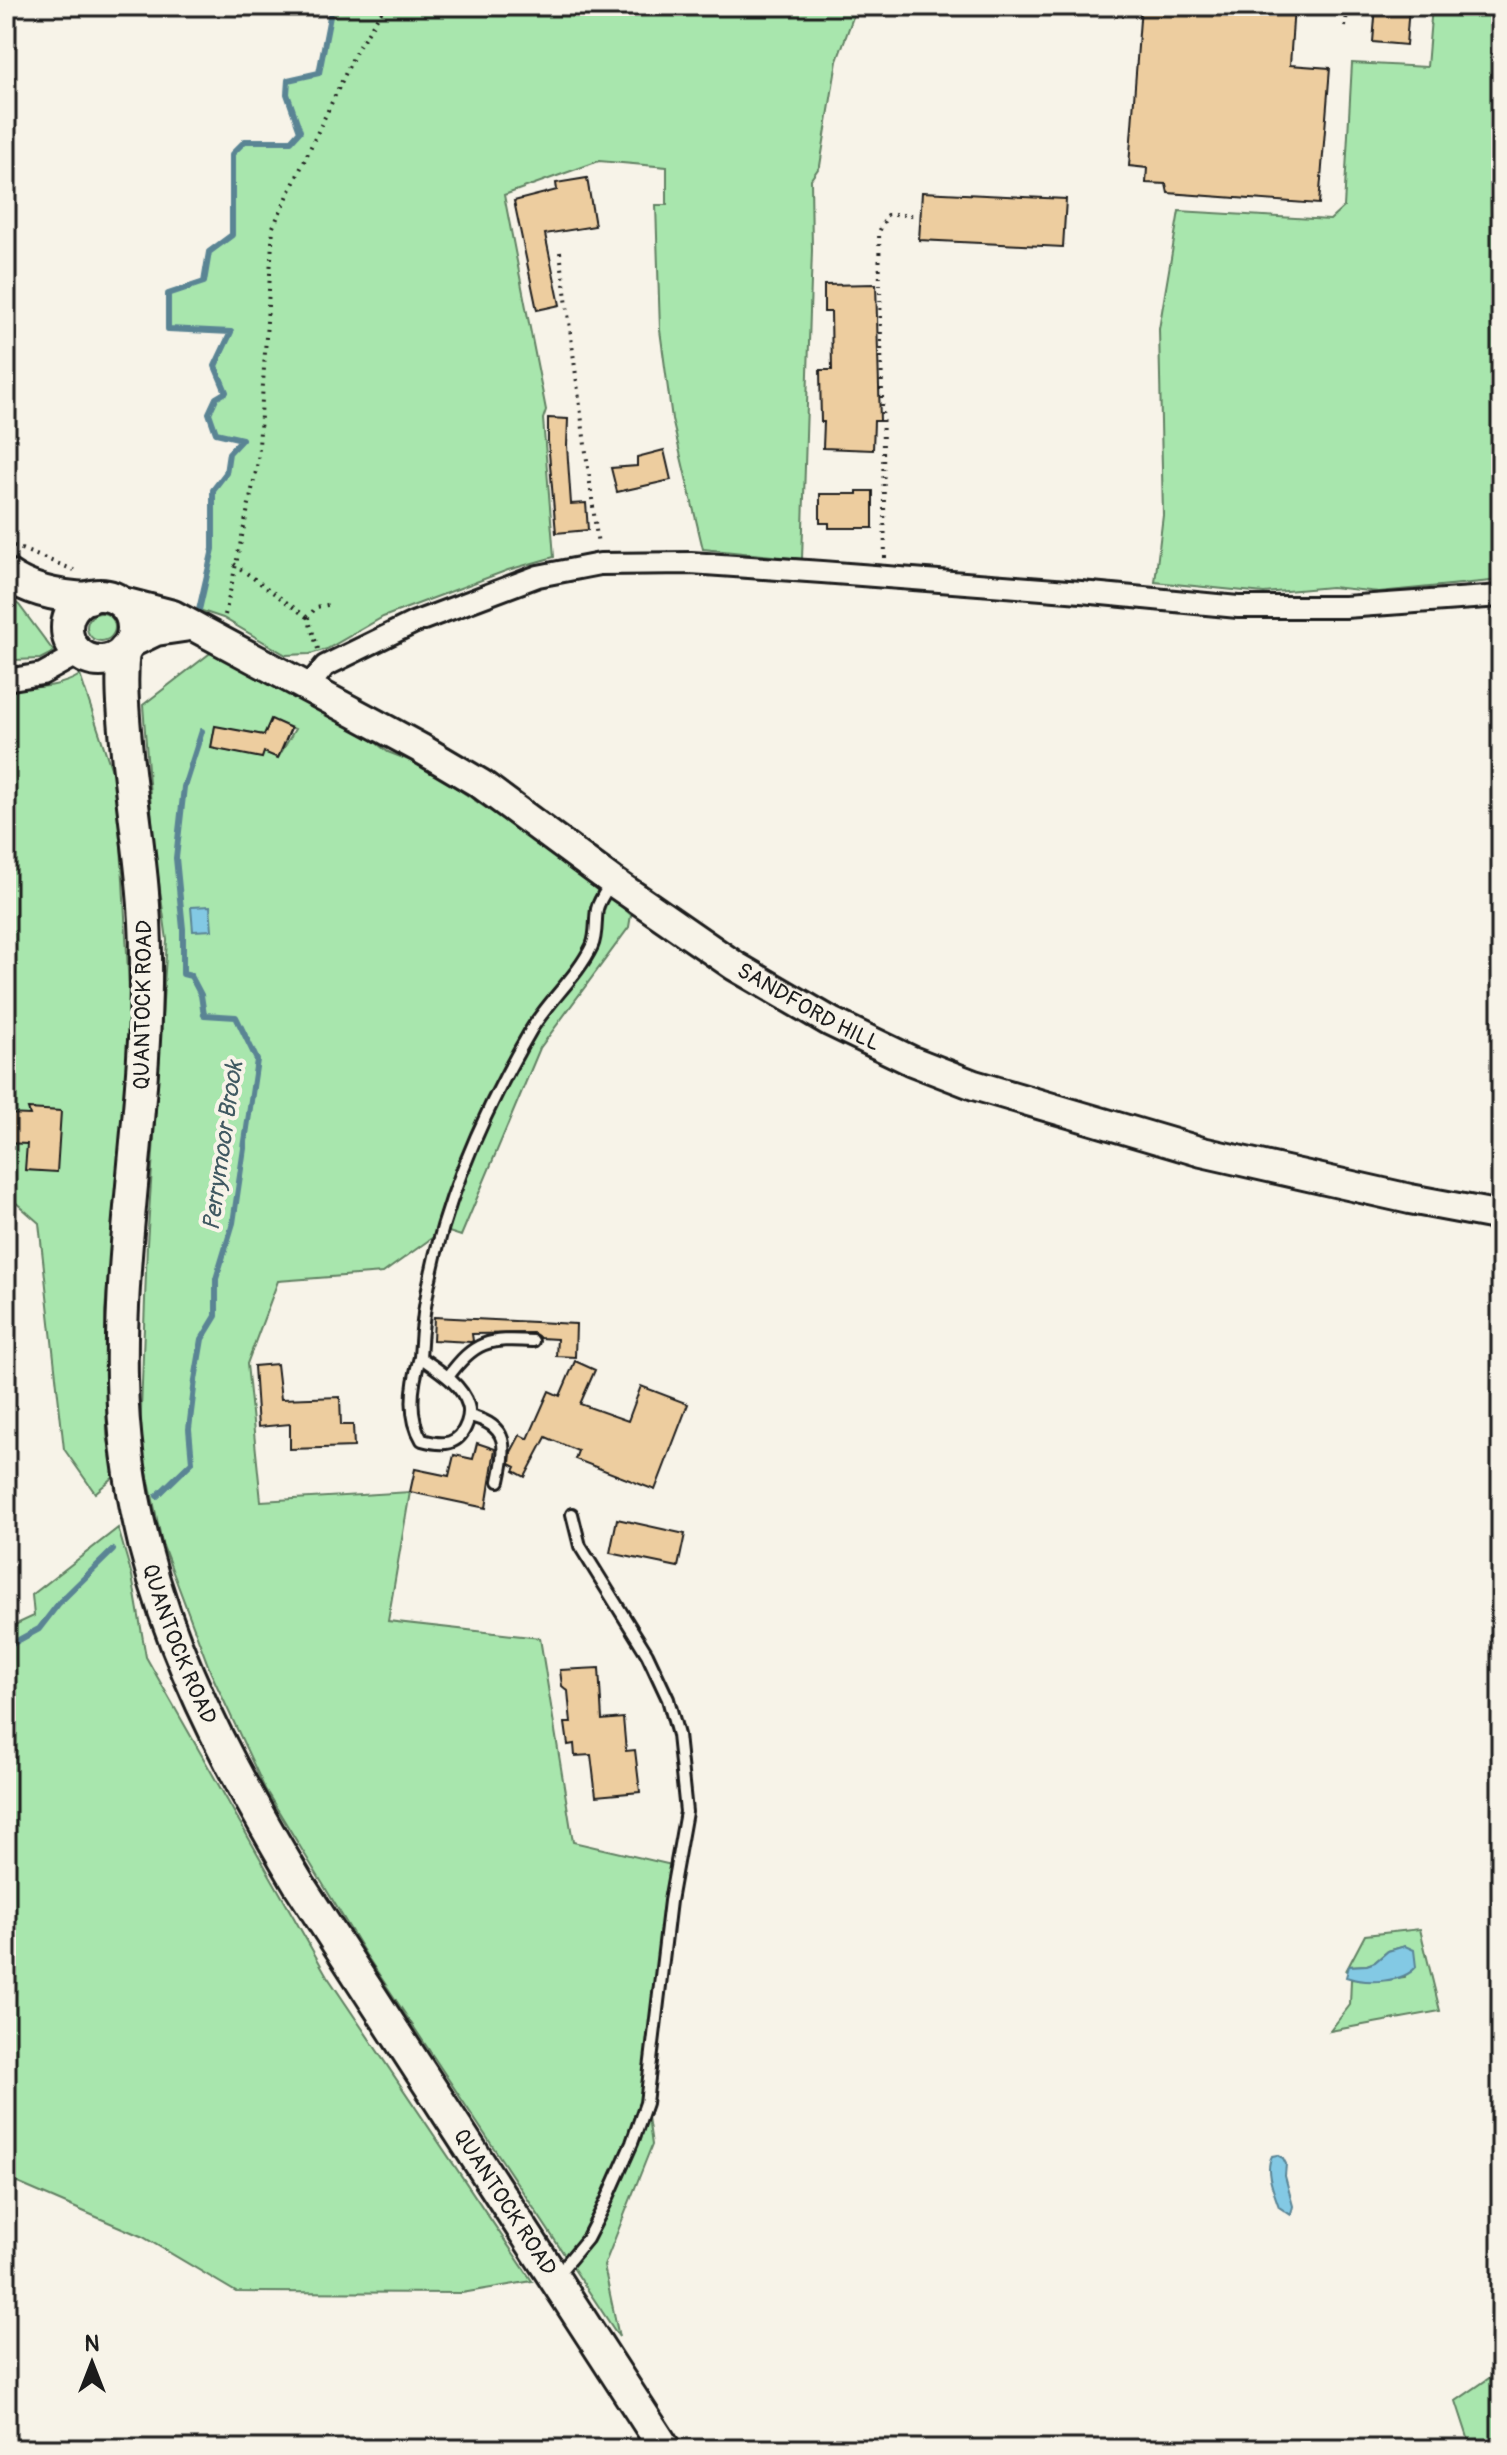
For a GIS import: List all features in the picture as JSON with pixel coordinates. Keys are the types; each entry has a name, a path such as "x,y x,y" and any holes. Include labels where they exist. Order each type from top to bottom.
{"main road":[{"path":"9,576 38,590 65,597 89,598"},
{"name":"QUANTOCK ROAD","path":"9,576 79,650 123,711"},
{"path":"127,647 133,629 131,619 119,601 98,596 89,598 71,612 67,623 79,650 100,661 113,659 127,647 156,631 190,626"},
{"name":"SANDFORD HILL","path":"119,601 156,609 217,640 316,677 481,784 612,881 748,974 831,1022 937,1071 1082,1118 1202,1152 1410,1199 1501,1216"},
{"name":"QUANTOCK ROAD","path":"127,647 122,668 123,711 142,869 146,957 143,1069 123,1300 122,1400 128,1466 145,1551 164,1614 192,1687 251,1803 308,1898 665,2449"}],"street":[{"path":"316,677 413,623 493,591 566,569 600,564 691,563 885,576 1238,607 1345,607 1501,596"},
{"path":"6,680 42,674 79,650"}],"lane":[{"path":"420,1357 448,1377 468,1403 470,1416 463,1434 452,1443 422,1440 415,1429 413,1380 420,1357 422,1316 430,1273 452,1201 486,1117 533,1026 593,943 597,906 612,881"},
{"path":"448,1377 462,1357 481,1344 501,1339 533,1341"},
{"path":"470,1416 486,1420 503,1436 505,1452 499,1481"},
{"path":"555,2279 587,2239 632,2143 646,2103 670,1901 686,1812 678,1735 668,1699 647,1654 580,1546 572,1514"}],"path":[{"path":"217,640 258,462 273,227 357,49 385,6"},
{"path":"1345,27 1348,6"},
{"path":"885,576 879,232 887,215 915,215"},
{"path":"560,252 600,564"},
{"path":"234,564 308,618"},
{"path":"316,677 308,618 316,607 333,604"}],"green space":[{"path":"332,6 857,6 837,61 820,166 811,179 812,250 802,559 703,549 672,419 660,330 656,205 667,205 667,167 599,161 504,195 546,410 543,419 554,557 508,570 383,617 327,649 310,654 286,655 223,618 199,610 213,549 213,490 226,473 229,453 242,439 216,433 209,413 216,398 226,392 215,366 231,332 168,329 168,294 204,282 209,252 232,235 232,154 245,141 291,141 300,131 287,94 288,80 319,73"},
{"path":"1432,6 1501,6 1501,580 1379,592 1331,587 1264,593 1155,582 1163,515 1159,329 1179,211 1330,220 1344,207 1352,63 1427,67"},
{"path":"6,596 19,605 54,652 40,659 15,660 6,651"},
{"path":"101,613 111,617 115,627 111,637 101,641 91,637 87,627 91,617"},
{"path":"213,651 339,714 388,752 424,766 594,881 631,915 629,927 540,1048 461,1236 443,1230 383,1273 278,1281 247,1364 261,1501 410,1492 388,1621 540,1638 573,1842 676,1866 646,2103 652,2145 604,2266 619,2337 366,1955 265,1789 211,1673 162,1543 140,1439 147,1244 167,940 154,847 143,705","holes":["271,720 295,729 278,758 264,752 261,757 211,748 215,727 264,735"]},
{"path":"80,675 118,789 131,1026 105,1311 107,1435 115,1476 95,1493 64,1449 39,1223 6,1194 6,689 54,685"},
{"path":"118,1528 132,1576 146,1657 327,1976 532,2281 462,2293 236,2292 143,2237 6,2178 6,1629 34,1616 32,1595"},
{"path":"1420,1929 1440,2011 1330,2031 1350,2005 1351,1979 1377,1981 1405,1977 1405,1946 1388,1951 1367,1965 1349,1966 1346,1971 1365,1935"},
{"path":"1501,2370 1501,2449 1458,2449 1470,2444 1456,2401"}],"water":[{"path":"210,906 212,930 193,931 191,907"},
{"path":"1405,1946 1414,1950 1416,1967 1410,1972 1384,1981 1346,1977 1349,1966 1367,1965 1388,1951"},
{"path":"1277,2155 1286,2164 1285,2176 1293,2206 1291,2215 1279,2207 1271,2182 1270,2162 1272,2156"}],"building":[{"path":"1141,6 1294,6 1290,65 1330,68 1319,204 1168,193 1166,184 1146,183 1147,168 1129,166"},
{"path":"1376,6 1409,6 1406,45 1373,42"},
{"path":"587,178 595,226 545,234 560,305 537,310 514,201 557,190 556,183"},
{"path":"922,192 1066,199 1063,247 919,240"},
{"path":"876,284 880,421 874,421 873,450 823,448 820,370 832,370 831,312 824,312 824,285"},
{"path":"548,418 568,419 571,504 586,503 588,530 556,533"},
{"path":"664,450 671,480 617,492 611,468 637,466 637,457"},
{"path":"857,491 873,491 873,528 829,528 829,523 820,523 820,494 857,494"},
{"path":"271,719 291,728 278,758 264,752 262,758 211,748 215,726 264,735"},
{"path":"28,1109 61,1111 57,1172 25,1170 27,1144 6,1143 6,1114 30,1115"},
{"path":"434,1317 576,1324 575,1357 556,1356 557,1339 540,1338 533,1333 472,1334 471,1342 433,1340"},
{"path":"575,1361 595,1370 580,1404 628,1421 641,1386 688,1404 655,1490 575,1459 578,1451 546,1437 525,1477 514,1471 516,1467 510,1464 511,1452 520,1435 528,1439 549,1391 560,1396"},
{"path":"277,1364 281,1399 340,1397 341,1425 353,1425 354,1447 290,1449 290,1424 258,1427 254,1366"},
{"path":"477,1443 495,1449 486,1508 410,1492 415,1469 449,1476 454,1455 473,1459"},
{"path":"617,1519 685,1534 678,1567 610,1553"},
{"path":"599,1668 602,1720 623,1718 626,1751 635,1750 640,1792 596,1796 591,1755 575,1756 574,1744 568,1745 565,1723 571,1723 568,1691 562,1686 560,1670"}],"waterway":[{"name":"Perrymoor Brook","path":"199,610 213,549 213,490 226,473 229,453 242,439 216,433 209,413 216,398 226,392 215,366 231,332 168,329 168,294 204,282 209,252 232,235 232,154 245,141 291,141 300,131 287,94 288,80 319,73 332,6"},
{"name":"Perrymoor Brook","path":"157,1496 192,1462 189,1429 195,1380 202,1339 216,1316 216,1279 233,1223 257,1060 236,1017 204,1015 201,995 191,976 183,974 183,929 176,858 184,787 202,731"},
{"name":"Perrymoor Brook","path":"6,1647 39,1629 59,1603 113,1550"}]}
